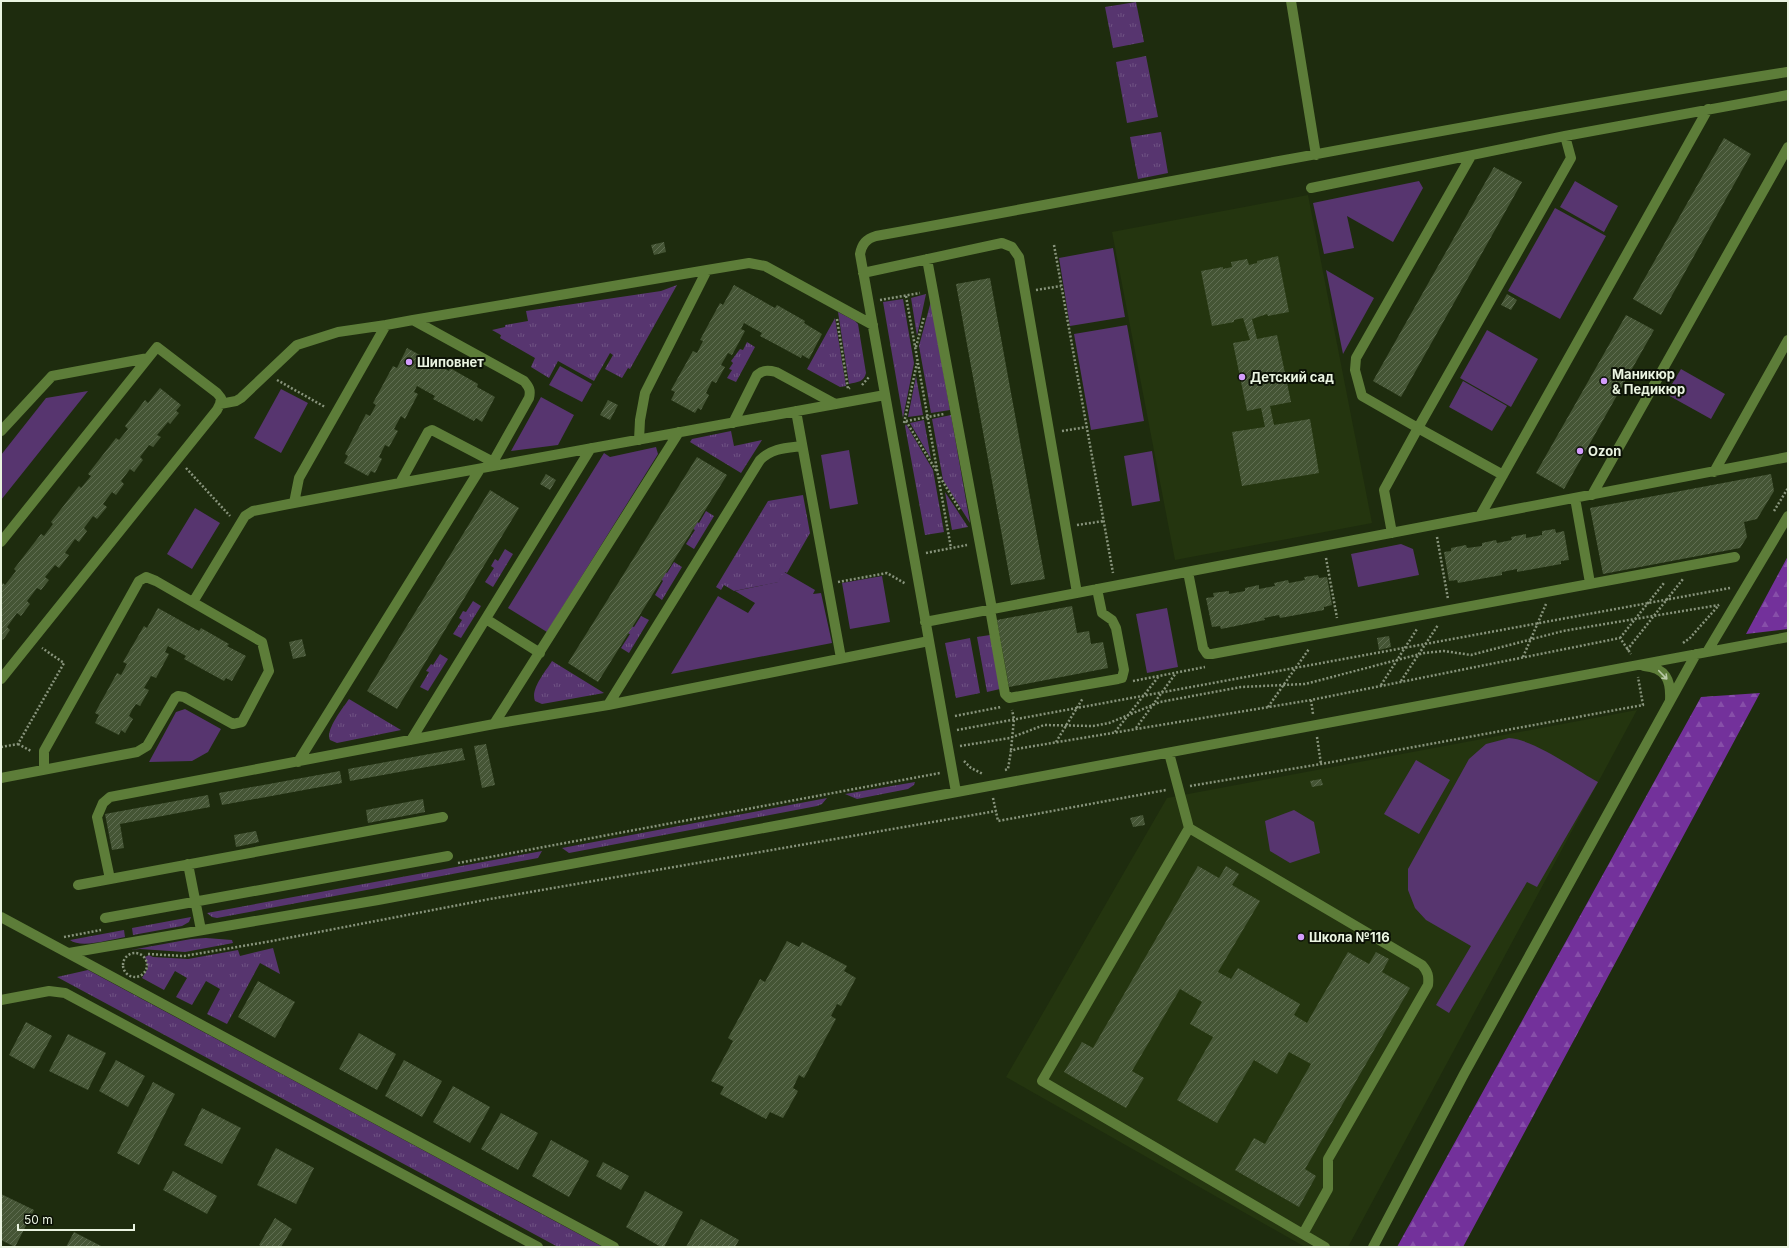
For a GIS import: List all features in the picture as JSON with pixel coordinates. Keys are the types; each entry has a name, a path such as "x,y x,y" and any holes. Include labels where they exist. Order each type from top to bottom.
{"street":[{"path":"1291,1 1316,155"},
{"path":"956,792 860,254 862,247 868,238 1665,91 1786,72"},
{"path":"1311,188 1565,136 1788,95"},
{"path":"1480,516 1708,109"},
{"path":"1392,533 1384,490 1571,158 1565,136"},
{"path":"1592,495 1788,147"},
{"path":"1471,156 1354,364 1362,396 1502,475"},
{"path":"864,273 1002,243 1012,247 1019,257 1077,593"},
{"path":"927,259 980,543 1006,694 1009,698 1122,678 1124,670 1116,628 1112,620 1102,613 1097,589"},
{"path":"220,404 236,401 241,398 297,345 338,332 749,263 764,266 873,325"},
{"path":"639,440 640,420 645,393 707,270"},
{"path":"413,320 524,382 531,391 529,398 496,464"},
{"path":"294,503 299,478 386,325"},
{"path":"1714,472 1788,340"},
{"path":"1,542 157,347 217,393 221,398 220,404 178,459 1,680"},
{"path":"1,431 52,376 148,358"},
{"path":"732,422 757,375 762,371 769,370 776,372 835,404"},
{"path":"193,602 245,516 253,511 496,464 639,440 885,395"},
{"path":"796,411 842,658"},
{"path":"400,483 428,432 432,430 496,464"},
{"path":"494,724 679,432"},
{"path":"608,705 760,460 766,454 775,449 802,446"},
{"path":"410,740 591,448"},
{"path":"925,622 1788,457"},
{"path":"298,762 480,468"},
{"path":"1575,498 1590,583"},
{"path":"1707,652 1788,516"},
{"path":"1188,572 1203,648 1207,654 1736,557"},
{"path":"1,778 137,752 147,746 175,698 178,696 184,697 233,724 242,722 270,671 264,646 258,639 156,580 146,577 139,580 44,751 44,769"},
{"path":"486,619 540,653"},
{"path":"69,953 378,900 1169,753 1635,663 1696,654 1788,637"},
{"path":"110,879 97,817 103,802 110,797 494,724 608,705 928,641"},
{"path":"1373,1247 1464,1074 1696,654"},
{"path":"1635,663 1660,671 1667,679 1670,688 1670,702"},
{"path":"1169,753 1189,828 1042,1082 1325,1247"},
{"path":"78,885 443,817"},
{"path":"1189,828 1422,965 1427,970 1429,977 1428,985 1328,1159 1328,1189 1302,1234"},
{"path":"106,918 448,856"},
{"path":"188,864 201,930"},
{"path":"1,917 614,1247"},
{"path":"1,1000 49,991 65,993 538,1247"}],"path":[{"path":"1054,245 1116,585"},
{"path":"1025,292 1061,286"},
{"path":"880,300 933,290"},
{"path":"906,296 951,548"},
{"path":"835,304 848,389 854,388"},
{"path":"916,349 925,313"},
{"path":"903,428 918,361"},
{"path":"861,386 865,383 869,373"},
{"path":"266,374 336,413"},
{"path":"904,422 956,412"},
{"path":"904,422 961,512"},
{"path":"1050,433 1087,427"},
{"path":"178,459 239,526"},
{"path":"1066,527 1104,521"},
{"path":"1434,525 1450,610"},
{"path":"926,553 980,543"},
{"path":"1324,546 1340,630"},
{"path":"828,583 886,573 920,592"},
{"path":"1627,650 1685,577"},
{"path":"1011,751 1016,748 1311,700 1620,638 1666,580"},
{"path":"957,730 1730,588"},
{"path":"1523,657 1548,599"},
{"path":"948,748 1012,738 1044,725 1093,726 1109,723 1160,702 1241,686 1305,684 1397,661 1418,654 1444,651 1471,655 1563,631 1719,605 1690,638 1680,645"},
{"path":"1400,682 1441,620"},
{"path":"1380,686 1421,624"},
{"path":"1620,638 1627,650 1633,654 1635,663"},
{"path":"1,747 18,744 64,663 32,641"},
{"path":"1268,707 1311,646"},
{"path":"1136,729 1176,673"},
{"path":"1115,732 1159,676"},
{"path":"992,791 998,821 1321,764 1643,705 1638,677"},
{"path":"1056,742 1084,696"},
{"path":"1311,700 1314,718"},
{"path":"1001,770 1008,769 1011,751 1014,719 1011,705"},
{"path":"1316,733 1321,764"},
{"path":"960,746 961,752"},
{"path":"962,757 965,763 977,772 982,774 988,773"},
{"path":"457,864 952,771"},
{"path":"139,955 145,960 146,967 143,974 132,977 123,969 124,961 129,955 150,953 184,956 490,899 996,811"},
{"path":"62,937 107,929"}],"shaded area":[{"name":"Детский сад","path":"1308,195 1372,523 1175,560 1112,232"},
{"name":"Школа №116","path":"1637,710 1348,1247 1305,1247 1006,1077 1167,798"}],"green space":[{"path":"1136,2 1144,42 1113,48 1105,7"},
{"path":"1146,56 1158,117 1127,123 1116,62"},
{"path":"1161,132 1168,173 1138,179 1130,137"},
{"path":"1419,181 1423,188 1393,242 1347,216 1354,248 1324,254 1313,203"},
{"path":"1575,181 1618,206 1604,232 1560,207"},
{"path":"1555,208 1606,236 1560,319 1508,291"},
{"path":"1113,248 1125,317 1070,326 1059,258"},
{"path":"1326,270 1374,298 1343,354"},
{"path":"677,285 630,369 628,368 622,378 605,369 613,355 610,353 594,381 558,361 549,378 531,367 535,358 500,338 501,335 492,330 505,327 505,325 528,321 526,311 661,291"},
{"path":"926,294 917,336 911,298"},
{"path":"903,299 914,363 903,418 883,302"},
{"path":"931,301 950,410 931,413 919,346"},
{"path":"838,312 858,324 866,373 862,380 849,384"},
{"path":"835,318 846,386 840,387 807,369"},
{"path":"1127,325 1144,421 1091,430 1074,334"},
{"path":"1487,330 1538,359 1511,407 1460,378"},
{"path":"747,342 755,347 736,382 727,378 732,370 729,369 733,363 731,361 740,349 743,350"},
{"path":"560,366 592,384 582,402 549,385"},
{"path":"1681,369 1725,394 1711,419 1666,394"},
{"path":"916,376 923,415 908,417"},
{"path":"1463,381 1507,406 1492,431 1449,407"},
{"path":"281,389 308,403 281,453 254,438"},
{"path":"88,391 1,500 1,455 46,398"},
{"path":"541,397 574,415 558,445 511,451"},
{"path":"951,415 970,523 943,480 932,419"},
{"path":"924,420 931,459 910,423"},
{"path":"906,424 933,470 944,532 925,535 905,426"},
{"path":"731,431 734,446 762,440 741,473 690,442 692,439"},
{"path":"656,447 658,454 547,632 508,608 604,453 610,457"},
{"path":"849,450 858,504 830,509 821,455"},
{"path":"1152,451 1160,501 1132,506 1124,456"},
{"path":"945,492 968,527 952,530"},
{"path":"803,495 810,533 787,573 785,572 779,582 734,591 724,585 721,590 716,587 768,501"},
{"path":"195,508 220,523 192,569 167,554"},
{"path":"706,511 714,516 694,549 686,544 695,530 693,529 697,522 699,523"},
{"path":"1401,544 1413,549 1419,575 1358,587 1351,554"},
{"path":"505,549 513,554 493,587 485,582 494,568 491,566 495,559 498,561"},
{"path":"1788,556 1788,629 1746,634"},
{"path":"674,562 682,567 662,600 655,595 663,581 661,579 665,572 667,573"},
{"path":"784,572 815,590 813,594 821,593 832,643 671,674 718,596 748,613 755,603 735,591 778,582"},
{"path":"882,576 890,622 850,629 842,583"},
{"path":"473,601 481,606 461,638 453,634 462,620 459,618 463,611 466,612"},
{"path":"1167,608 1178,667 1147,673 1136,614"},
{"path":"641,616 649,620 629,653 621,648 630,634 627,633 631,626 634,627"},
{"path":"990,635 1000,689 987,692 977,637"},
{"path":"970,638 980,693 956,698 945,643"},
{"path":"440,654 448,659 428,691 420,687 429,672 426,671 431,664 433,665"},
{"path":"552,661 604,693 542,704 535,701 534,696 537,686"},
{"path":"1760,693 1463,1247 1397,1247 1701,697"},
{"path":"349,699 401,730 337,743 330,740 329,736 332,725"},
{"path":"185,709 221,729 208,752 192,761 149,762 176,712"},
{"path":"1509,738 1519,740 1542,749 1598,782 1537,887 1527,882 1449,1013 1436,1005 1471,946 1426,920 1415,908 1408,890 1408,869 1469,759 1486,744"},
{"path":"1416,760 1450,780 1419,834 1384,814"},
{"path":"915,782 914,785 908,789 857,799 845,794"},
{"path":"827,798 822,804 817,806 569,853 562,848"},
{"path":"1294,810 1314,822 1320,853 1290,863 1270,851 1265,821"},
{"path":"542,851 538,858 217,918 212,917 207,913"},
{"path":"191,917 189,922 182,926 133,935 132,928"},
{"path":"124,930 125,937 89,944 75,943 70,940"},
{"path":"206,938 232,940 233,943 185,952 140,949 131,950 191,939"},
{"path":"273,948 280,974 260,963 227,1024 207,1014 220,989 206,981 192,1005 176,997 187,978 175,971 164,990 142,978 148,968 145,957 149,955 153,957 188,959 238,950 240,956"},
{"path":"88,970 603,1247 558,1247 57,977"}],"building":[{"path":"1724,138 1751,154 1661,315 1633,299"},
{"path":"1494,167 1522,182 1401,397 1373,381"},
{"path":"664,242 666,252 654,255 651,245"},
{"path":"1278,256 1289,312 1268,316 1267,314 1252,319 1257,339 1277,335 1291,402 1270,406 1274,425 1310,419 1319,473 1242,486 1232,432 1265,427 1261,408 1247,411 1233,343 1250,340 1243,318 1234,320 1234,322 1212,326 1201,271 1232,267 1231,262 1247,259 1249,265 1257,263 1257,261"},
{"path":"990,278 1045,579 1011,585 956,284"},
{"path":"734,285 775,308 777,305 805,321 804,323 822,334 809,359 802,355 801,358 760,336 762,333 744,323 741,329 745,331 732,355 728,353 721,365 725,367 716,383 712,381 706,393 709,395 701,410 698,408 695,413 671,400 675,392 671,390 693,351 697,353 703,341 700,340 720,303 723,305"},
{"path":"1507,294 1517,300 1511,310 1501,305"},
{"path":"1626,315 1654,330 1564,489 1536,473"},
{"path":"407,348 449,371 450,368 478,384 477,387 495,397 482,422 476,418 474,421 433,399 435,396 417,386 414,392 418,394 405,419 401,416 394,429 398,431 389,447 385,445 379,457 382,459 375,473 371,471 368,476 344,463 348,456 345,454 366,414 370,416 376,405 373,403 393,366 397,368"},
{"path":"160,388 181,405 176,411 179,413 170,424 168,422 157,435 161,437 153,447 149,445 140,457 143,460 134,472 130,469 121,481 124,484 116,495 112,492 103,504 107,507 97,519 93,516 84,528 87,531 79,542 75,539 65,553 69,555 59,568 55,565 45,577 49,580 41,590 37,588 27,601 30,604 21,616 17,613 7,627 10,630 3,640 1,638 1,586 3,583 5,585 16,571 14,569 41,534 44,536 53,524 51,522 79,486 81,488 91,476 88,474 116,438 119,440 128,429 125,426 145,400 148,403"},
{"path":"608,400 618,405 610,420 600,415"},
{"path":"697,457 727,475 598,682 568,663"},
{"path":"546,474 556,480 550,490 540,484"},
{"path":"1771,474 1774,491 1757,519 1744,522 1747,537 1740,548 1603,574 1590,508"},
{"path":"490,490 519,508 397,709 367,691"},
{"path":"1555,529 1556,533 1564,531 1569,560 1561,561 1561,564 1517,572 1517,569 1502,572 1502,575 1458,583 1457,580 1449,581 1444,552 1451,551 1451,548 1466,545 1467,548 1482,546 1482,543 1496,540 1497,543 1512,540 1511,537 1526,534 1526,538 1542,535 1542,531"},
{"path":"1318,575 1319,578 1327,577 1332,605 1324,607 1324,610 1280,618 1279,615 1264,618 1265,620 1221,629 1220,626 1212,627 1206,598 1214,597 1213,593 1229,591 1229,594 1245,591 1245,588 1259,585 1259,589 1275,586 1274,583 1288,580 1289,583 1305,580 1304,577"},
{"path":"1072,606 1077,633 1089,631 1091,644 1103,642 1108,668 1009,687 997,620"},
{"path":"158,608 199,631 201,628 229,644 227,646 246,656 232,681 226,678 224,681 184,659 186,656 168,646 165,652 169,654 156,678 151,676 144,688 149,690 140,706 136,704 132,710 129,716 133,719 125,733 121,730 119,735 95,723 99,715 95,713 117,673 121,675 127,664 123,662 144,626 147,628"},
{"path":"1389,636 1391,647 1379,650 1377,638"},
{"path":"302,639 306,656 293,659 289,642"},
{"path":"486,744 495,785 482,788 474,746"},
{"path":"462,748 465,760 350,781 348,769"},
{"path":"340,771 342,783 222,805 219,793"},
{"path":"1321,779 1323,785 1312,787 1310,781"},
{"path":"208,795 210,807 120,824 124,848 112,850 105,814"},
{"path":"423,799 425,812 368,823 366,810"},
{"path":"1143,815 1145,825 1133,827 1130,818"},
{"path":"256,831 259,842 236,847 234,835"},
{"path":"1198,866 1219,878 1226,866 1239,874 1232,885 1260,901 1218,972 1231,979 1238,968 1300,1004 1294,1015 1307,1023 1348,952 1369,964 1376,952 1389,959 1382,972 1410,988 1305,1169 1316,1176 1299,1207 1235,1170 1254,1138 1265,1144 1311,1064 1289,1052 1277,1074 1254,1060 1217,1123 1177,1100 1213,1037 1190,1024 1202,1002 1180,989 1132,1071 1144,1078 1126,1108 1064,1072 1082,1042 1093,1048"},
{"path":"787,941 799,947 802,942 847,966 844,971 856,978 841,1006 837,1004 831,1016 836,1019 804,1078 799,1075 793,1088 798,1091 783,1118 770,1112 766,1119 720,1094 724,1087 711,1081 733,1041 728,1038 760,979 765,982"},
{"path":"258,981 295,1002 275,1038 238,1017"},
{"path":"26,1022 52,1036 34,1069 9,1055"},
{"path":"359,1033 396,1054 377,1090 339,1069"},
{"path":"68,1034 106,1053 88,1090 49,1071"},
{"path":"116,1060 145,1076 128,1107 99,1091"},
{"path":"404,1060 442,1081 422,1117 385,1096"},
{"path":"153,1082 175,1094 139,1165 117,1153"},
{"path":"453,1086 490,1107 470,1143 433,1122"},
{"path":"202,1108 241,1128 222,1164 184,1145"},
{"path":"501,1113 538,1133 518,1170 481,1149"},
{"path":"551,1140 589,1161 569,1197 532,1176"},
{"path":"276,1148 314,1168 296,1204 257,1185"},
{"path":"603,1162 629,1176 621,1190 596,1176"},
{"path":"173,1171 217,1196 207,1214 163,1190"},
{"path":"645,1191 683,1212 664,1247 661,1247 626,1227"},
{"path":"1,1194 34,1210 15,1247 1,1240"},
{"path":"275,1218 292,1229 281,1247 263,1247 259,1245"},
{"path":"701,1219 739,1240 735,1247 686,1247"},
{"path":"74,1232 103,1247 66,1247"}],"place":[{"name":"Шиповнет","path":"409,362"},
{"name":"Детский сад","path":"1242,377"},
{"name":"Маникюр & Педикюр","path":"1604,381"},
{"name":"Ozon","path":"1580,451"},
{"name":"Школа №116","path":"1301,937"}]}
